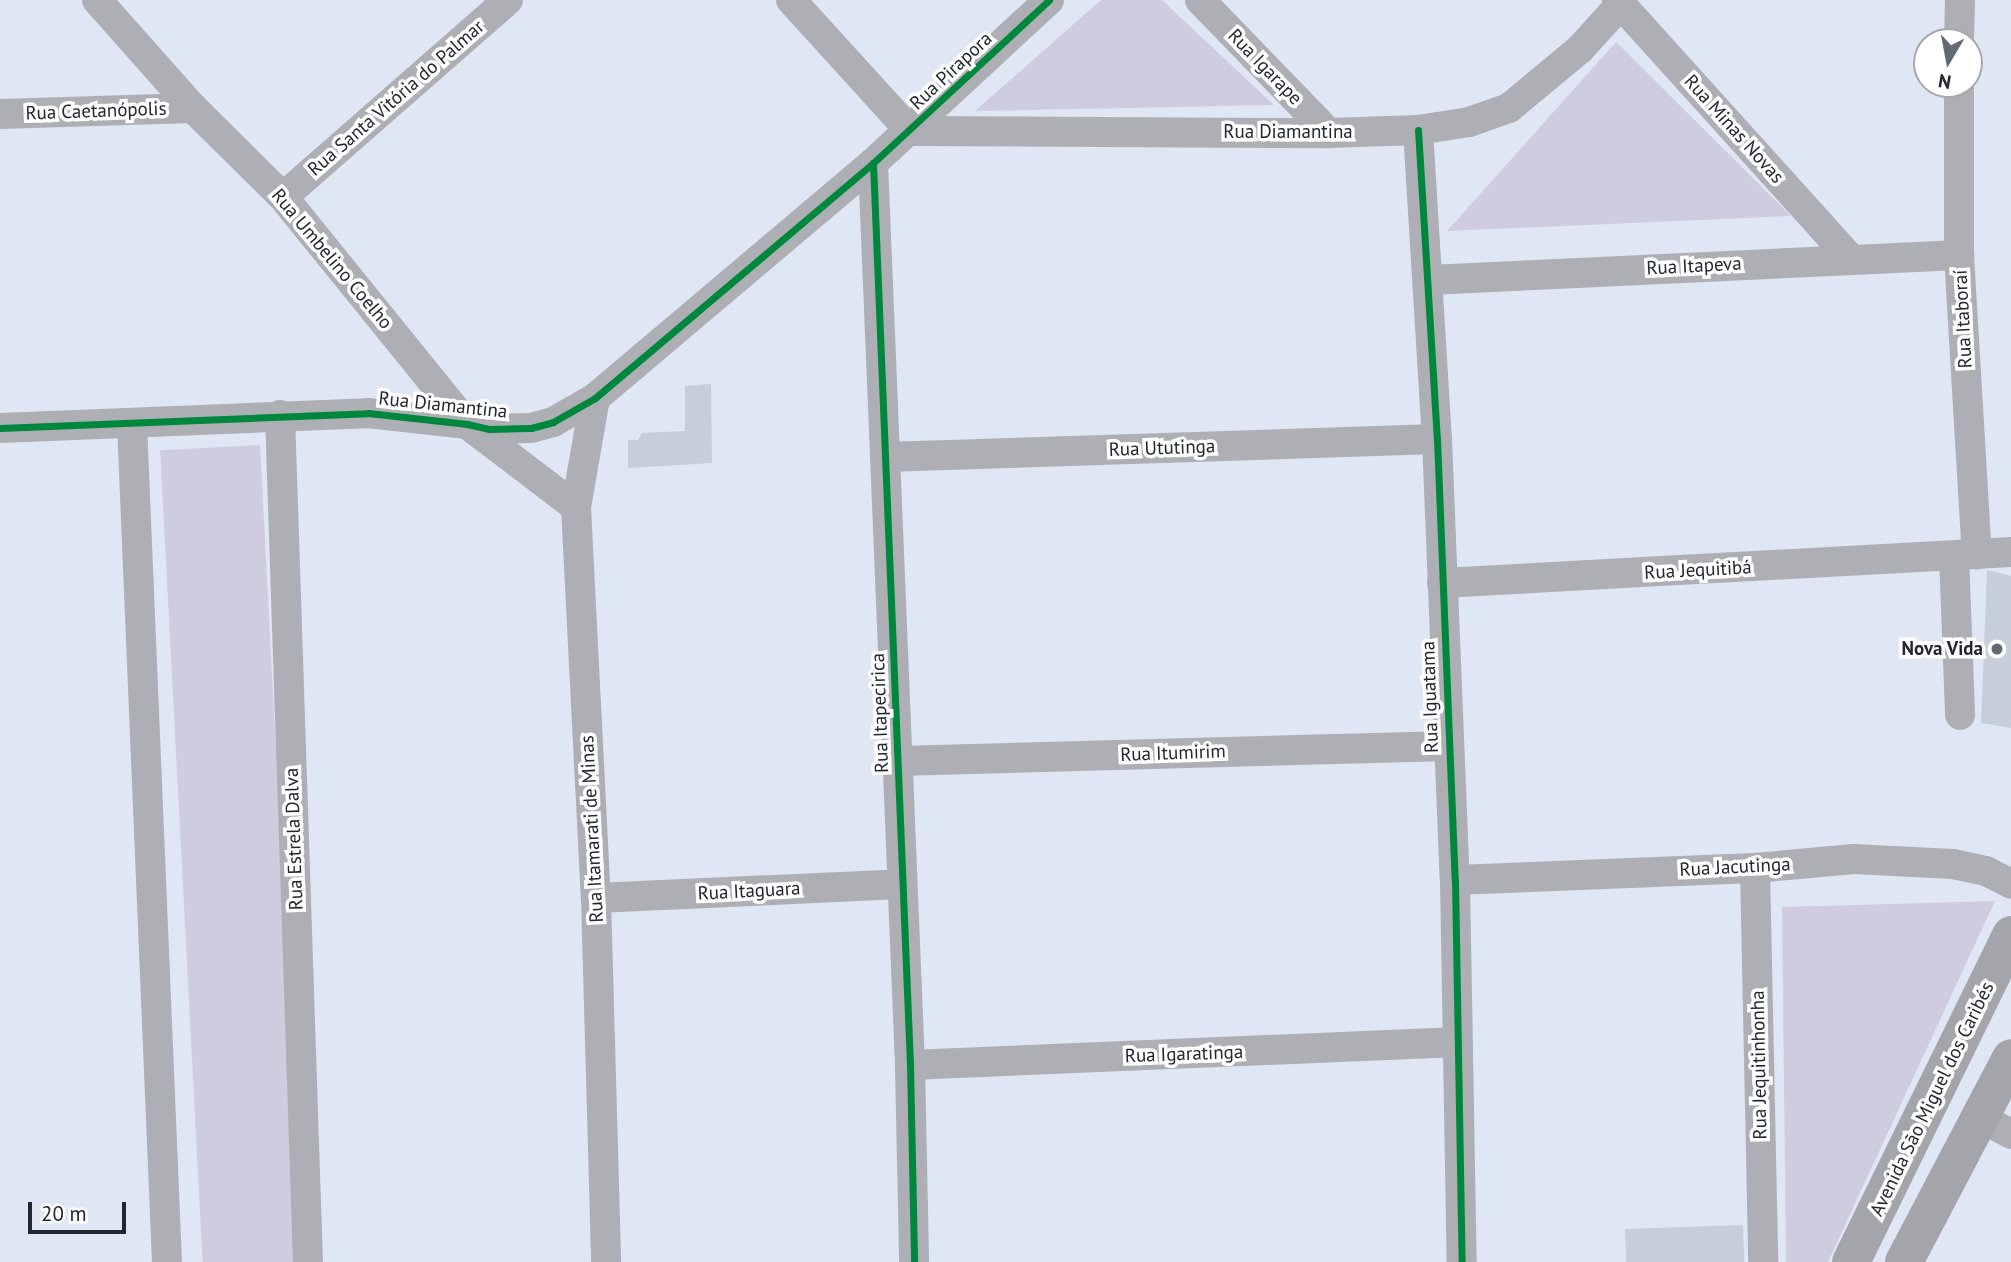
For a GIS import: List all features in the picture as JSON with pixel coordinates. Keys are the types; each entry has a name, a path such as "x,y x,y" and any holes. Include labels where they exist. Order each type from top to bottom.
{"main road":[{"name":"Avenida São Miguel dos Caribés","path":"1851,1262 2011,935"},
{"path":"1904,1262 1996,1126 2011,1058"}],"street":[{"name":"Rua Umbelino Coelho","path":"97,0 193,108 283,197 467,424 576,507"},
{"name":"Rua Santa Vitória do Palmar","path":"283,197 508,0"},
{"path":"791,0 910,131"},
{"name":"Rua Pirapora","path":"873,163 1049,0"},
{"name":"Rua Igarape","path":"1200,0 1329,133"},
{"path":"1959,28 1960,0"},
{"name":"Rua Diamantina","path":"910,131 1329,133 1418,130 1469,122 1509,108 1580,48 1619,2"},
{"name":"Rua Minas Novas","path":"1619,2 1850,258"},
{"name":"Rua Itaboraí","path":"1959,98 1959,255 1966,555"},
{"name":"Rua Caetanópolis","path":"0,114 193,108"},
{"name":"Rua Iguatama","path":"1418,130 1437,439 1455,880 1462,1262"},
{"name":"Rua Diamantina","path":"0,428 368,413 489,429 531,428 574,412 595,398 873,163"},
{"name":"Rua Itapecirica","path":"873,163 910,1065 914,1262"},
{"name":"Rua Itapeva","path":"1429,280 1850,258 1959,255"},
{"name":"Rua Itamarati de Minas","path":"595,398 576,507 596,898 606,1262"},
{"name":"Rua Estrela Dalva","path":"280,415 308,1262"},
{"path":"132,424 167,1262"},
{"name":"Rua Ututinga","path":"886,457 1437,439"},
{"name":"Rua Jequitibá","path":"1442,583 2011,552"},
{"path":"1960,715 1966,555"},
{"name":"Rua Itumirim","path":"898,761 1448,746"},
{"name":"Rua Jacutinga","path":"1455,880 1755,867 1854,859 1924,861 1986,871 2011,884"},
{"name":"Rua Jequitinhonha","path":"1755,867 1763,1262"},
{"name":"Rua Itaguara","path":"596,898 902,884"},
{"name":"Rua Igaratinga","path":"910,1065 1458,1042"}],"shaded area":[{"path":"1101,0 1162,0 1274,105 975,111"},
{"path":"1616,42 1791,216 1447,231"},
{"path":"260,445 303,1262 203,1262 160,450"},
{"path":"1995,901 1828,1262 1786,1262 1782,907"}],"building":[{"path":"711,384 712,463 628,468 628,440 638,440 642,433 685,431 685,386"},
{"name":"Nova Vida","path":"1987,570 2011,576 2011,728 1981,723"},
{"path":"1743,1225 1744,1262 1626,1262 1625,1229"}],"cycle path":[{"path":"0,428 368,413 489,429 531,428 553,422 595,398 873,163 1049,0"},
{"path":"1418,130 1437,439 1455,880 1462,1262"},
{"path":"873,163 910,1065 914,1262"}],"place":[{"name":"Nova Vida","path":"1997,649"}]}
